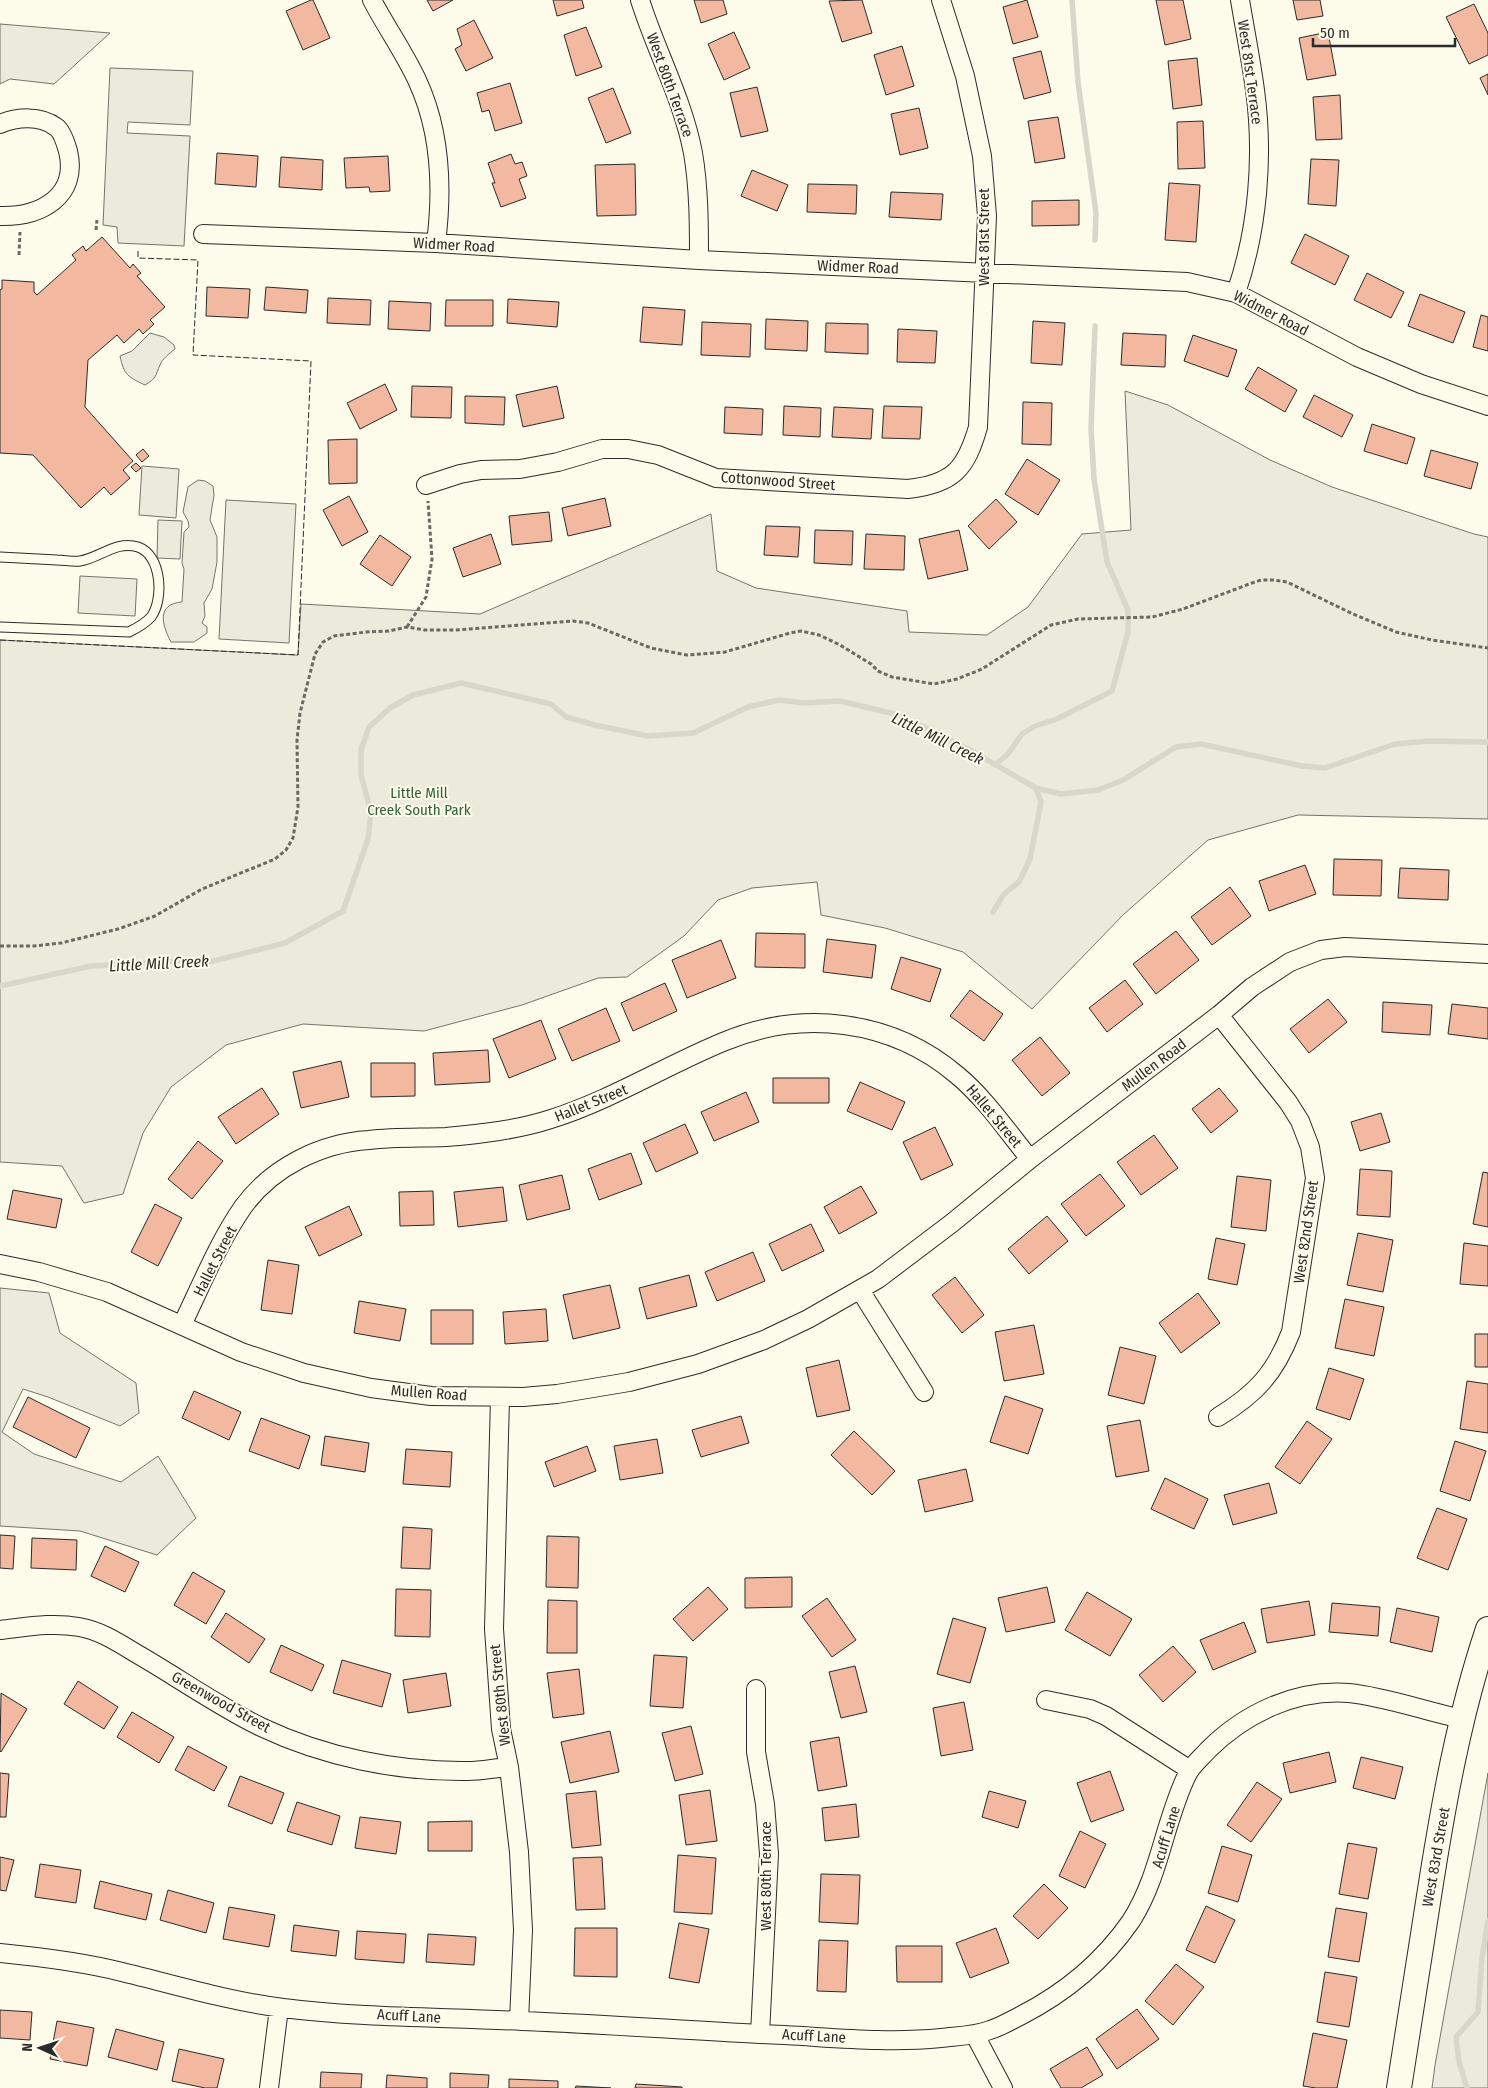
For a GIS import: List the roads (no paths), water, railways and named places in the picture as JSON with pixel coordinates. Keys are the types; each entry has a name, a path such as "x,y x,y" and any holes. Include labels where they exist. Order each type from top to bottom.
{"street":[{"path":"372,0 416,78 429,112 436,140 440,182 436,244"},
{"name":"West 80th Terrace","path":"640,0 682,111 693,152 698,200 699,260"},
{"name":"West 81st Street","path":"941,0 965,76 982,156 987,216 978,427 971,452 956,474"},
{"name":"West 81st Terrace","path":"1236,292 1243,272 1250,239 1258,184 1259,137 1255,90 1240,0"},
{"path":"0,124 11,119 25,118 57,127 67,145 71,166 66,184 53,203 38,212 18,216 0,216"},
{"name":"Widmer Road","path":"202,234 436,244 699,260 1187,282 1236,292 1357,357 1421,384 1488,406"},
{"name":"Cottonwood Street","path":"426,485 480,470 520,469 558,462 602,449 628,448 658,455 716,478 740,480 908,490 930,487 956,474"},
{"name":"Mullen Road","path":"0,1264 39,1272 107,1292 241,1352 304,1373 371,1388 414,1394 500,1398 557,1394 629,1382 698,1364 764,1340 808,1319 878,1279 1268,975 1290,962 1321,950 1345,947 1488,954"},
{"name":"West 82nd Street","path":"1218,1417 1241,1403 1262,1384 1282,1356 1291,1332 1315,1178 1310,1147 1300,1121 1288,1102 1219,1015"},
{"name":"Hallet Street","path":"182,1325 227,1234 244,1206 269,1180 283,1169 313,1153 332,1146 368,1140 445,1137 497,1132 551,1120 609,1097 721,1042 750,1031 785,1024 812,1022 846,1024 887,1034 924,1052 958,1075 973,1089 1030,1159"},
{"path":"860,1290 924,1392"},
{"name":"West 80th Street","path":"500,1398 494,1629 501,1730 509,1767 520,1852 523,1930 518,2020"},
{"name":"Greenwood Street","path":"0,1630 50,1623 81,1627 105,1635 216,1703 262,1728 314,1748 370,1763 428,1770 469,1771 509,1767"},
{"name":"West 83rd Street","path":"1399,2088 1439,1835 1462,1719 1475,1667 1488,1629"},
{"name":"West 80th Terrace","path":"756,1689 756,1752 765,1804 769,1854 760,2034"},
{"name":"Acuff Lane","path":"0,1953 53,1958 101,1967 208,1995 280,2008 325,2013 518,2020 908,2041 975,2035 992,2030 1047,2002 1082,1977 1105,1954 1132,1919 1152,1881 1169,1822 1190,1770 1213,1745 1245,1720 1278,1704 1308,1696 1349,1694 1384,1700 1462,1719"},
{"path":"1046,1700 1090,1709 1106,1716 1190,1770"},
{"path":"269,2088 280,2008"},
{"path":"975,2035 1003,2088"}],"lane":[{"path":"0,557 80,561 112,548 139,547 150,555 158,568 158,600 152,616 140,627 129,632 0,627"}],"waterway":[{"path":"1072,0 1078,82 1096,213 1095,240"},
{"path":"995,765 1008,754 1022,734 1035,726 1057,719 1112,691 1128,632 1128,610 1107,562 1094,479 1091,428 1095,326"},
{"name":"Little Mill Creek","path":"0,986 91,966 179,961 201,964 285,943 343,911 368,839 371,812 361,775 361,750 369,727 390,708 413,695 461,683 551,704 566,717 648,736 693,733 748,707 779,700 804,703 840,701 899,715 970,750 1036,788 1061,794 1098,790 1123,780 1176,747 1201,744 1302,766 1325,768 1395,744 1429,741 1488,742"},
{"path":"993,912 1004,894 1019,882 1030,859 1041,802 1036,788"},
{"path":"1467,2088 1459,2062 1456,2037 1478,2012 1482,1958 1488,1921"}],"park label":[{"name":"Little Mill Creek South Park","path":"419,802"}]}
